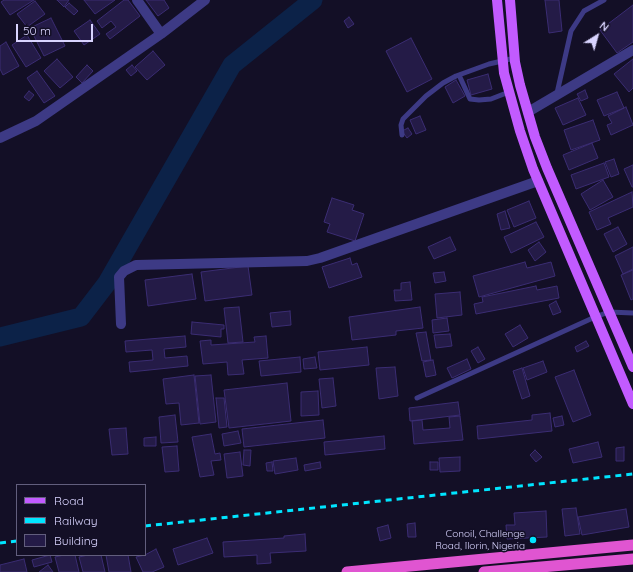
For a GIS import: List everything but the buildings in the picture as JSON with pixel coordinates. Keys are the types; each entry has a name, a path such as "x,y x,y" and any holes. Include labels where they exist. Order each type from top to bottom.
{"highway":[{"path":"347,572 633,545"},
{"path":"484,572 633,559"}],"main road":[{"path":"497,0 502,60 520,131 538,181 633,404"},
{"path":"510,0 515,58 528,112 547,168 633,367"}],"street":[{"path":"137,0 161,34"},
{"path":"0,138 36,121 161,34 205,0"},
{"path":"528,112 633,50"},
{"path":"121,324 119,277 124,271 136,265 307,261 320,258 538,181"}],"lane":[{"path":"557,94 571,31 584,11 604,0"},
{"path":"402,134 401,125 403,119 426,96 443,83 459,75 502,60 515,58"},
{"path":"459,75 470,99 491,99 509,92"},
{"path":"417,398 595,317 610,312 633,312"}],"waterway":[{"path":"0,337 81,317 107,283 232,65 313,0"}],"railway":[{"path":"146,526 633,474"},
{"path":"0,543 16,541"}],"place":[{"name":"Conoil, Challenge Road, Ilorin, Nigeria","path":"533,540"}]}
